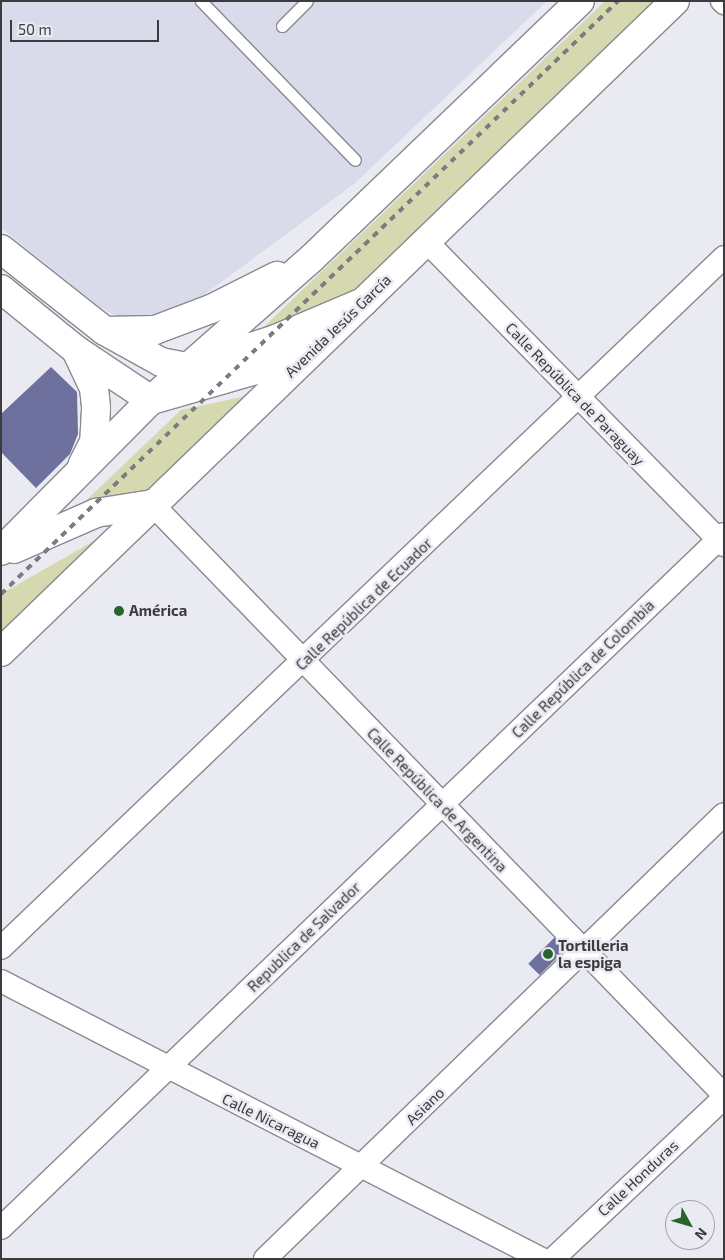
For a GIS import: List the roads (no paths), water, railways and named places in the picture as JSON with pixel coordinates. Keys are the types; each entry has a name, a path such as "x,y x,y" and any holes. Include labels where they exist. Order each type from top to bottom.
{"main road":[{"path":"1,550 151,400 312,258 580,1"},
{"name":"Avenida Jesús García","path":"1,652 152,504 675,1"},
{"path":"1,249 105,331 161,362 187,367 276,339 363,302"},
{"path":"105,331 155,330 186,320 312,258"},
{"path":"1,288 76,350 151,400 308,355"},
{"path":"75,478 94,442 96,408 94,388 76,350"},
{"path":"1,556 88,516 152,504"}],"street":[{"name":"Calle República de Paraguay","path":"426,242 578,397 722,539"},
{"name":"Calle República de Ecuador","path":"1,948 724,257"},
{"name":"Calle República de Argentina","path":"152,504 302,662 724,1096"},
{"name":"Calle República de Colombia","path":"441,804 722,539"},
{"name":"Republica de Salvador","path":"1,1228 441,804"},
{"name":"Asiano","path":"265,1259 724,814"},
{"name":"Calle Nicaragua","path":"1,981 167,1069 363,1166 542,1259"},
{"name":"Calle Honduras","path":"553,1259 724,1096"}],"lane":[{"path":"201,1 355,160"},
{"path":"282,26 307,1"}],"railway":[{"path":"1,594 618,1"}],"place":[{"name":"América","path":"119,611"},
{"name":"Tortilleria la espiga","path":"548,954"}]}
